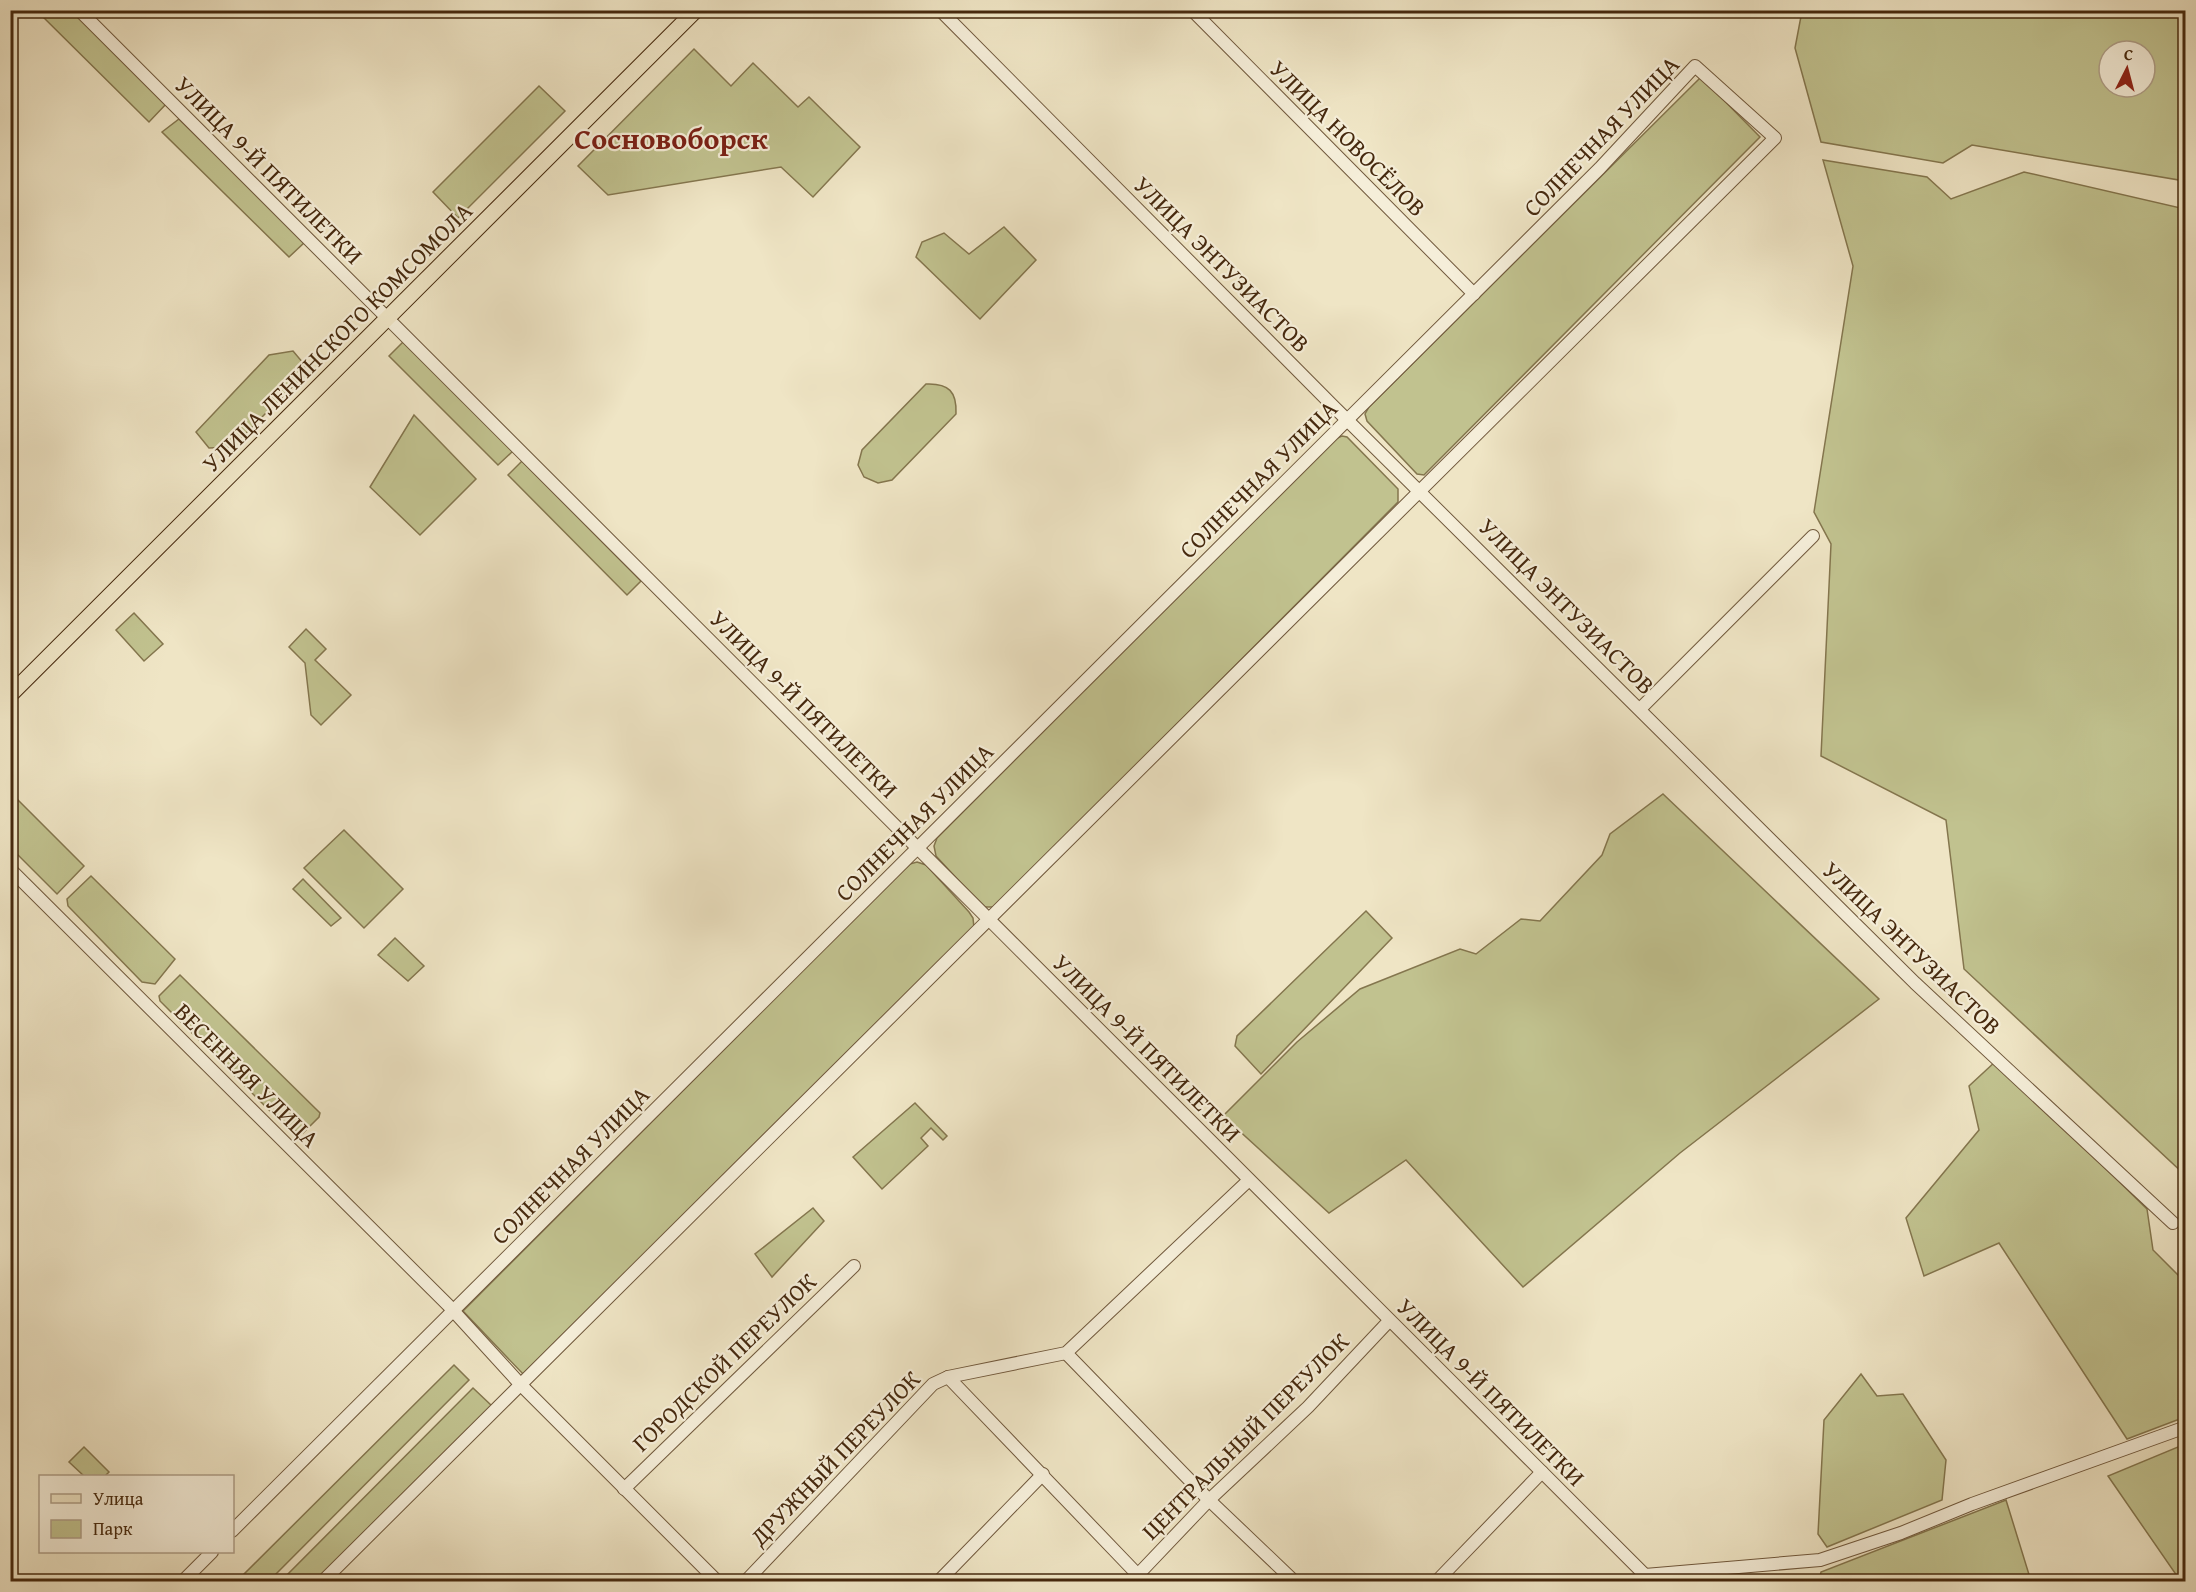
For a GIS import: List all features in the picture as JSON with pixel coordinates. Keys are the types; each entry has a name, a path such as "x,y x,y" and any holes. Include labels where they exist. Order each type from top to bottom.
{"main road":[{"name":"УЛИЦА ЛЕНИНСКОГО КОМСОМОЛА","path":"10,695 696,10"}],"street":[{"name":"УЛИЦА 9-Й ПЯТИЛЕТКИ","path":"79,10 1648,1578"},
{"name":"УЛИЦА ЭНТУЗИАСТОВ","path":"940,10 1348,420 1915,983 2173,1223"},
{"name":"УЛИЦА НОВОСЁЛОВ","path":"1192,10 1474,294"},
{"name":"СОЛНЕЧНАЯ УЛИЦА","path":"234,1529 1600,168 1695,66 1775,138 521,1386 322,1581"},
{"path":"1640,709 1813,536"},
{"name":"ВЕСЕННЯЯ УЛИЦА","path":"10,869 453,1310 521,1386 718,1581"},
{"path":"1250,1180 1066,1353 1209,1500 1294,1581"},
{"name":"ГОРОДСКОЙ ПЕРЕУЛОК","path":"624,1489 854,1266"},
{"name":"ЦЕНТРАЛЬНЫЙ ПЕРЕУЛОК","path":"1134,1578 1209,1500 1308,1407 1389,1321"},
{"name":"ДРУЖНЫЙ ПЕРЕУЛОК","path":"745,1581 933,1384 948,1377 1066,1353"},
{"path":"948,1377 1043,1474 1134,1578"},
{"path":"1648,1578 1820,1560 1901,1533 2002,1493 2186,1427"},
{"path":"1436,1581 1542,1472"},
{"path":"938,1581 1043,1474"},
{"path":"182,1581 210,1553"}],"green space":[{"path":"37,11 72,11 167,103 149,122"},
{"path":"1802,11 2185,11 2185,181 1972,145 1943,163 1821,142 1795,48"},
{"path":"694,49 731,86 753,63 798,107 809,97 860,147 813,197 781,167 608,195 578,166"},
{"path":"1701,77 1760,137 1424,475 1417,474 1367,421 1365,414 1369,407"},
{"path":"539,86 565,111 458,218 433,192"},
{"path":"179,119 305,242 289,257 162,132"},
{"path":"1823,160 1927,177 1951,199 2024,172 2185,209 2185,1175 1964,969 1946,820 1821,756 1831,544 1814,512 1853,266"},
{"path":"1004,227 1036,260 980,319 916,257 922,242 944,233 969,254"},
{"path":"404,341 513,451 498,465 389,356"},
{"path":"293,351 304,364 306,373 232,447 209,448 196,432 269,355"},
{"path":"926,384 941,385 950,390 955,400 956,414 892,480 878,483 864,477 858,465 862,450"},
{"path":"414,415 476,479 420,535 370,487"},
{"path":"1342,436 1347,437 1398,489 1398,502 995,907 983,907 936,856 934,846 937,838 1335,439"},
{"path":"522,461 641,581 627,595 508,475"},
{"path":"134,613 163,644 144,661 116,630"},
{"path":"306,629 326,649 315,660 351,695 321,725 311,715 305,663 289,647"},
{"path":"10,792 84,866 57,894 11,848"},
{"path":"1663,794 1879,999 1680,1153 1523,1287 1406,1160 1329,1213 1223,1116 1297,1042 1360,989 1460,949 1476,954 1521,919 1540,921 1602,855 1610,834"},
{"path":"344,830 403,889 364,928 304,868"},
{"path":"917,862 926,865 969,912 973,918 974,928 524,1375 463,1311 900,873 910,864"},
{"path":"91,876 175,959 155,984 142,982 68,906 67,899"},
{"path":"303,879 341,918 331,926 293,889"},
{"path":"1366,911 1392,938 1261,1074 1235,1046 1237,1036"},
{"path":"395,938 424,966 408,981 378,955"},
{"path":"180,975 320,1113 319,1117 303,1133 288,1129 160,1001 159,996"},
{"path":"1996,1061 2147,1209 2153,1250 2185,1282 2185,1417 2127,1439 1999,1243 1924,1276 1906,1218 1979,1130 1969,1086"},
{"path":"915,1103 947,1136 943,1140 931,1128 921,1138 928,1146 882,1189 853,1157"},
{"path":"813,1208 824,1221 772,1277 755,1254"},
{"path":"454,1365 469,1380 269,1581 237,1581"},
{"path":"1861,1374 1877,1396 1903,1394 1946,1460 1942,1500 1827,1547 1818,1534 1824,1420"},
{"path":"473,1388 492,1406 315,1581 280,1582"},
{"path":"2185,1444 2185,1570 2177,1576 2108,1476"},
{"path":"84,1447 109,1472 106,1475 83,1475 69,1462"},
{"path":"2006,1500 2031,1581 1819,1581 1821,1572"}],"district":[{"name":"Сосновоборск","path":"671,138"}]}
